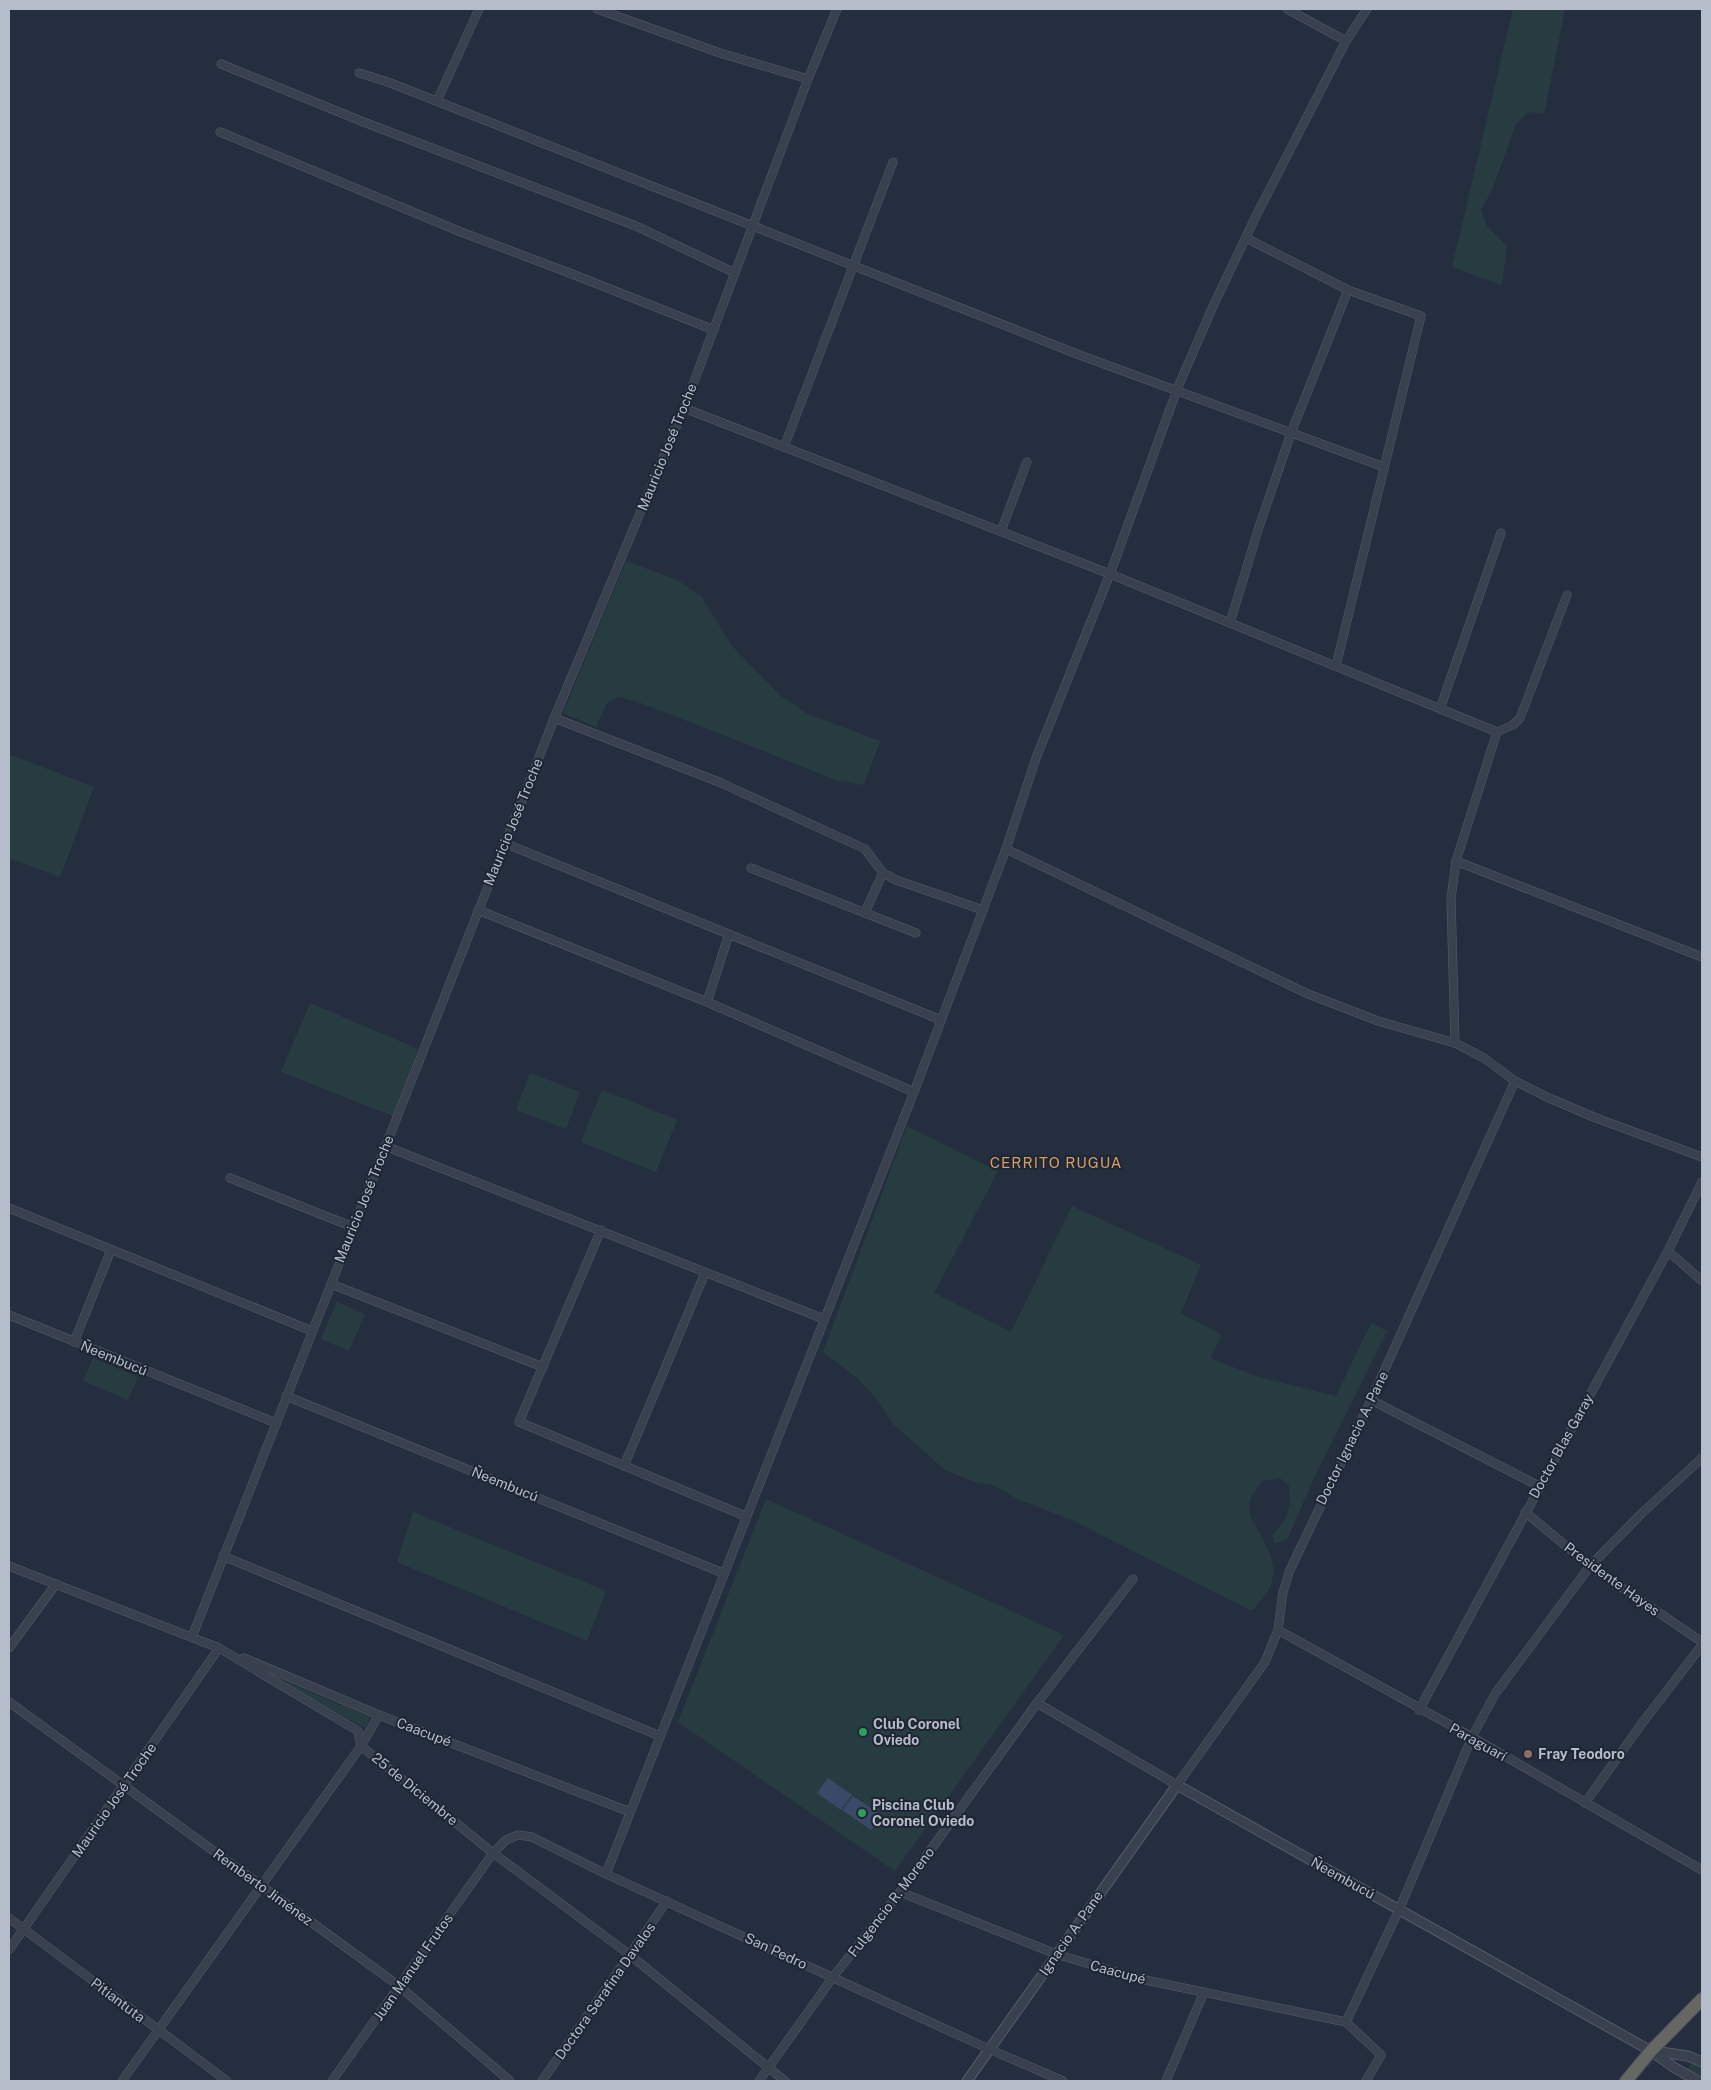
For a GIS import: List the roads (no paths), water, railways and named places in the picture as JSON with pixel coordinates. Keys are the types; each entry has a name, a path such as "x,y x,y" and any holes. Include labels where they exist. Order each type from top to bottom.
{"highway":[{"path":"1626,2081 1702,1999"}],"street":[{"path":"437,101 479,9"},
{"path":"597,9 720,53 808,79"},
{"name":"Mauricio José Troche","path":"192,1637 554,718 684,408 808,79 838,9"},
{"path":"1287,9 1346,41"},
{"path":"606,1874 745,1516 914,1092 1006,849 1036,758 1110,574 1177,392 1214,304 1246,238 1346,41 1367,9"},
{"path":"221,64 361,121 636,226 735,273"},
{"path":"359,73 437,101 1177,392 1384,467"},
{"path":"220,132 461,232 714,330"},
{"path":"784,447 893,162"},
{"path":"1246,238 1348,290 1421,316 1336,666"},
{"path":"1230,623 1258,530 1291,433 1348,290"},
{"path":"684,408 1110,574 1497,732 1514,725 1520,718 1567,595"},
{"path":"1001,531 1027,462"},
{"path":"1440,709 1501,533"},
{"path":"554,718 719,782 865,849 883,873 896,880 983,910"},
{"path":"1456,1043 1451,899 1456,861 1497,732"},
{"path":"504,843 941,1020"},
{"path":"1006,849 1308,994 1378,1021 1456,1043 1484,1058 1515,1081 1596,1118 1702,1157"},
{"path":"1456,861 1702,957"},
{"path":"751,868 916,933"},
{"path":"866,912 883,873"},
{"path":"478,910 707,1002 914,1092"},
{"path":"707,1002 728,934"},
{"name":"Doctor Ignacio A. Pane","path":"1177,1785 1265,1662 1278,1630 1283,1592 1290,1570 1371,1400 1515,1081"},
{"path":"385,1146 601,1230 705,1274 824,1319"},
{"path":"230,1178 353,1227"},
{"name":"Doctor Blas Garay","path":"1419,1710 1668,1251 1702,1182"},
{"path":"9,1208 312,1331"},
{"path":"601,1230 520,1422 745,1516"},
{"path":"74,1342 111,1250"},
{"path":"1668,1251 1702,1281"},
{"path":"624,1466 705,1274"},
{"path":"331,1284 543,1367"},
{"name":"Ñeembucú","path":"9,1315 276,1423"},
{"name":"Ñeembucú","path":"286,1396 723,1573"},
{"path":"1371,1400 1539,1486"},
{"path":"1366,2081 1381,2056 1346,2022 1399,1910 1472,1737 1495,1694 1590,1566 1641,1514 1699,1466 1702,1458"},
{"name":"Presidente Hayes","path":"1525,1512 1590,1566 1702,1643"},
{"path":"224,1556 660,1736"},
{"name":"25 de Diciembre","path":"9,1566 219,1648 358,1731 361,1746 493,1853 630,1955 785,2081"},
{"name":"Fulgencio R. Moreno","path":"759,2081 833,1978 900,1892 1037,1702 1133,1579"},
{"path":"9,1648 56,1584"},
{"name":"Paraguarí","path":"1278,1630 1419,1710 1472,1737 1702,1870"},
{"path":"1585,1804 1702,1643"},
{"name":"Mauricio José Troche","path":"9,1950 219,1648"},
{"name":"Caacupé","path":"219,1648 379,1715 630,1812"},
{"name":"Remberto Jiménez","path":"9,1702 399,1986 510,2081"},
{"name":"Ñeembucú","path":"1037,1702 1177,1785 1652,2051"},
{"path":"122,2081 361,1746 379,1715"},
{"name":"Ignacio A. Pane","path":"967,2081 1177,1785"},
{"name":"San Pedro","path":"493,1853 506,1840 518,1835 532,1836 606,1874 989,2050 1063,2081"},
{"name":"Juan Manuel Frutos","path":"332,2081 493,1853"},
{"name":"Caacupé","path":"900,1892 1056,1954 1136,1978 1346,2022"},
{"name":"Doctora Serafina Davalos","path":"542,2081 667,1901"},
{"name":"Pitiantuta","path":"9,1918 226,2081"},
{"path":"1166,2081 1204,1992"},
{"path":"1652,2051 1688,2056 1702,2062"},
{"path":"1652,2051 1675,2068 1698,2081"}],"water":[{"path":"828,1778 852,1795 841,1810 817,1793"},
{"name":"Piscina Club Coronel Oviedo","path":"853,1796 881,1815 871,1830 842,1810"}],"place":[{"name":"Club Coronel Oviedo","path":"863,1732"},
{"name":"Fray Teodoro","path":"1528,1754"},
{"name":"Piscina Club Coronel Oviedo","path":"862,1813"}],"district":[{"name":"CERRITO RUGUA","path":"1056,1163"}]}
